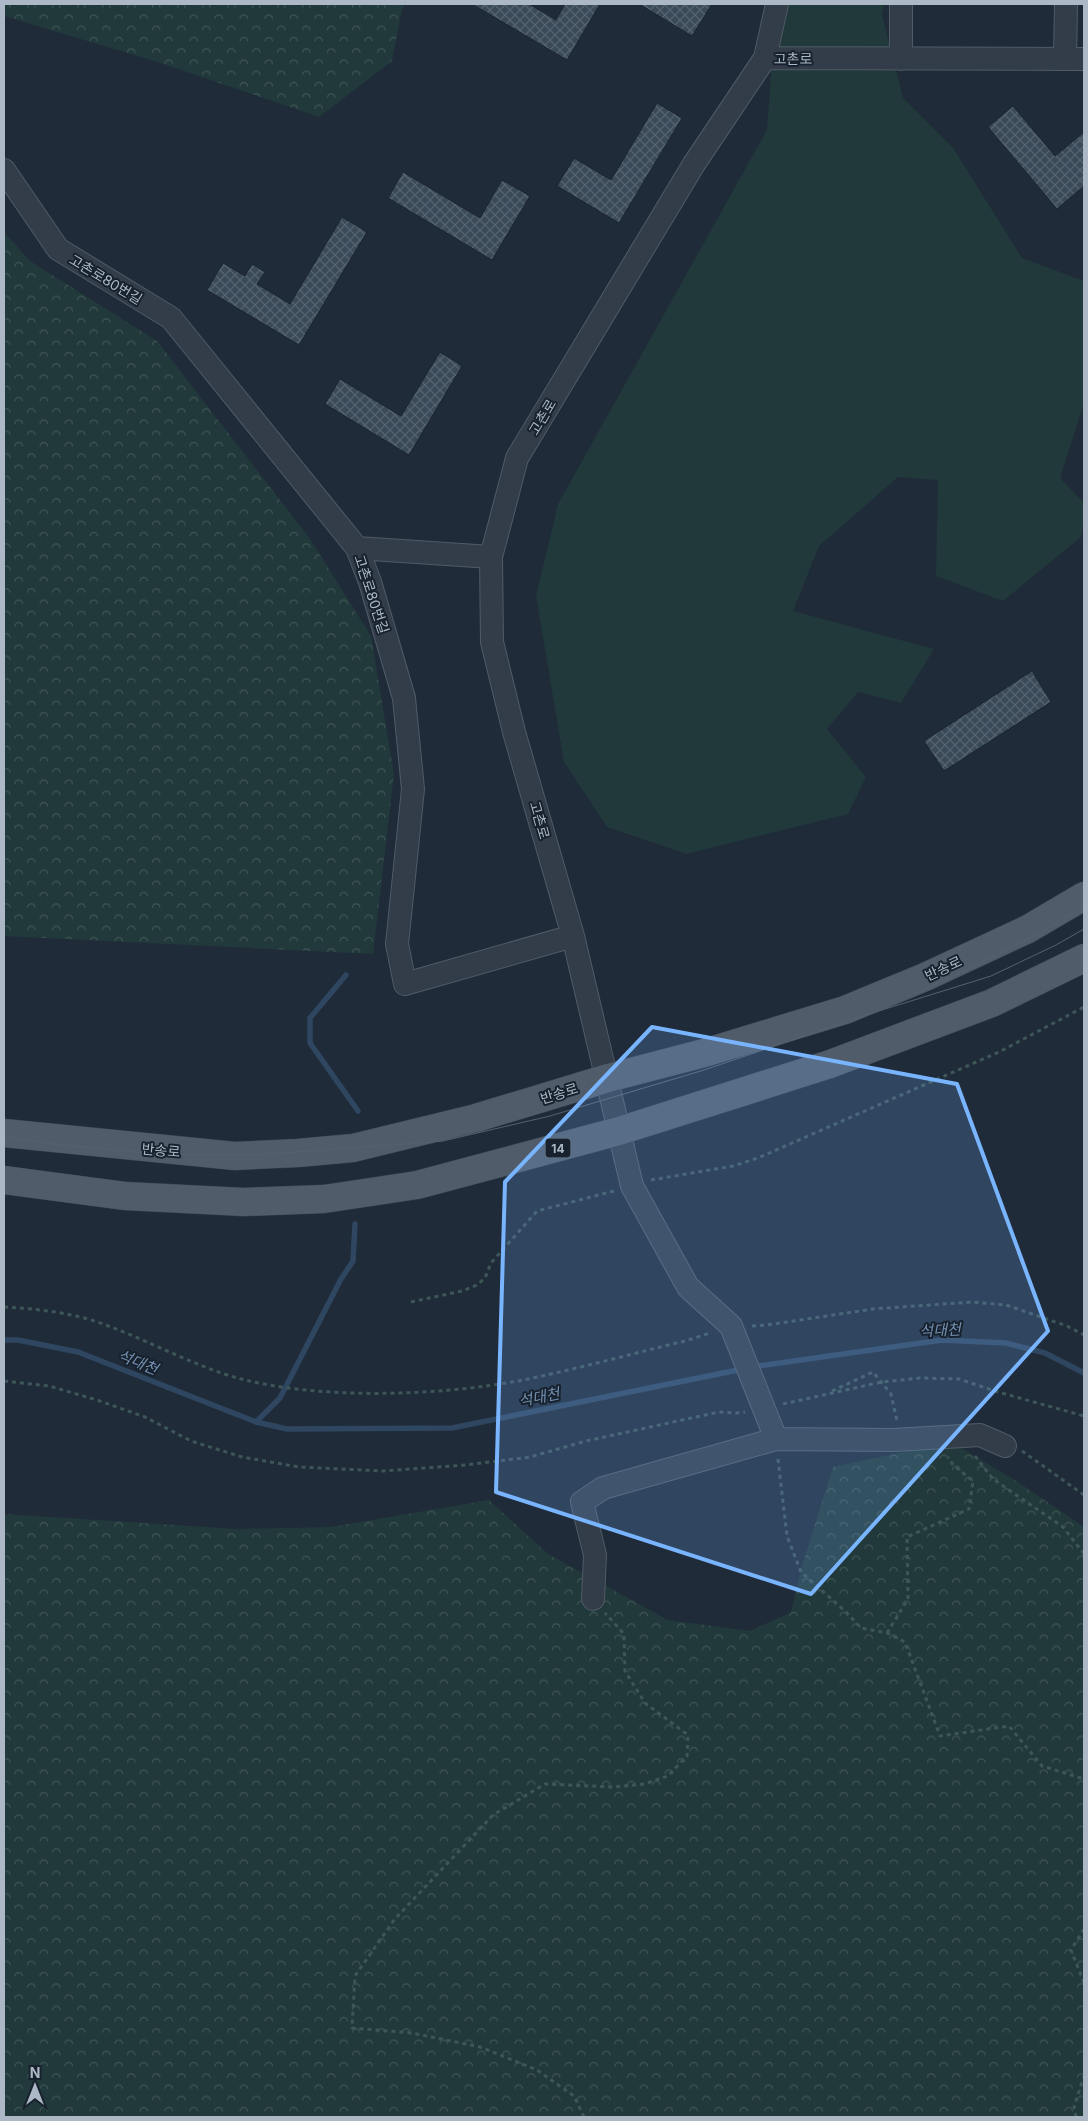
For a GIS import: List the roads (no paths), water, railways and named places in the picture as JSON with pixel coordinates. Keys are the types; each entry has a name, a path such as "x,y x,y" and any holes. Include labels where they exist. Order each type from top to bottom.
{"main road":[{"name":"반송로","path":"4,1133 235,1156 353,1148 476,1118 608,1078 704,1053 845,1010 925,977 1028,929 1084,896"},
{"name":"14","path":"4,1180 125,1196 244,1202 324,1199 417,1185 619,1131 830,1064 983,1007 1084,958"}],"street":[{"path":"765,58 777,4"},
{"path":"901,4 901,58"},
{"path":"1066,4 1075,59"},
{"name":"고촌로","path":"776,1438 734,1332 688,1288 632,1186 573,936 514,732 492,642 491,557 517,458 694,164 765,58 1075,59"},
{"name":"고촌로80번길","path":"4,170 58,249 171,318 357,548 370,582 404,698 413,789 397,944 405,984 573,936"},
{"path":"357,548 491,557"},
{"path":"593,1599 596,1555 582,1502 603,1488 776,1438 894,1440 980,1435 1005,1446"}],"waterway":[{"path":"346,975 310,1018 310,1043 358,1111"},
{"path":"256,1422 280,1398 341,1279 353,1261 355,1224"},
{"name":"석대천","path":"4,1340 18,1340 78,1352 256,1422 287,1429 452,1428 743,1369"},
{"name":"석대천","path":"752,1367 942,1340 1006,1343 1045,1353 1084,1373"}],"tram line":[{"path":"909,996 998,954 1084,907"},
{"path":"4,1137 62,1145 166,1155 256,1155 443,1141 550,1116 704,1070 866,1015 991,976 1056,945 1084,929"}]}
